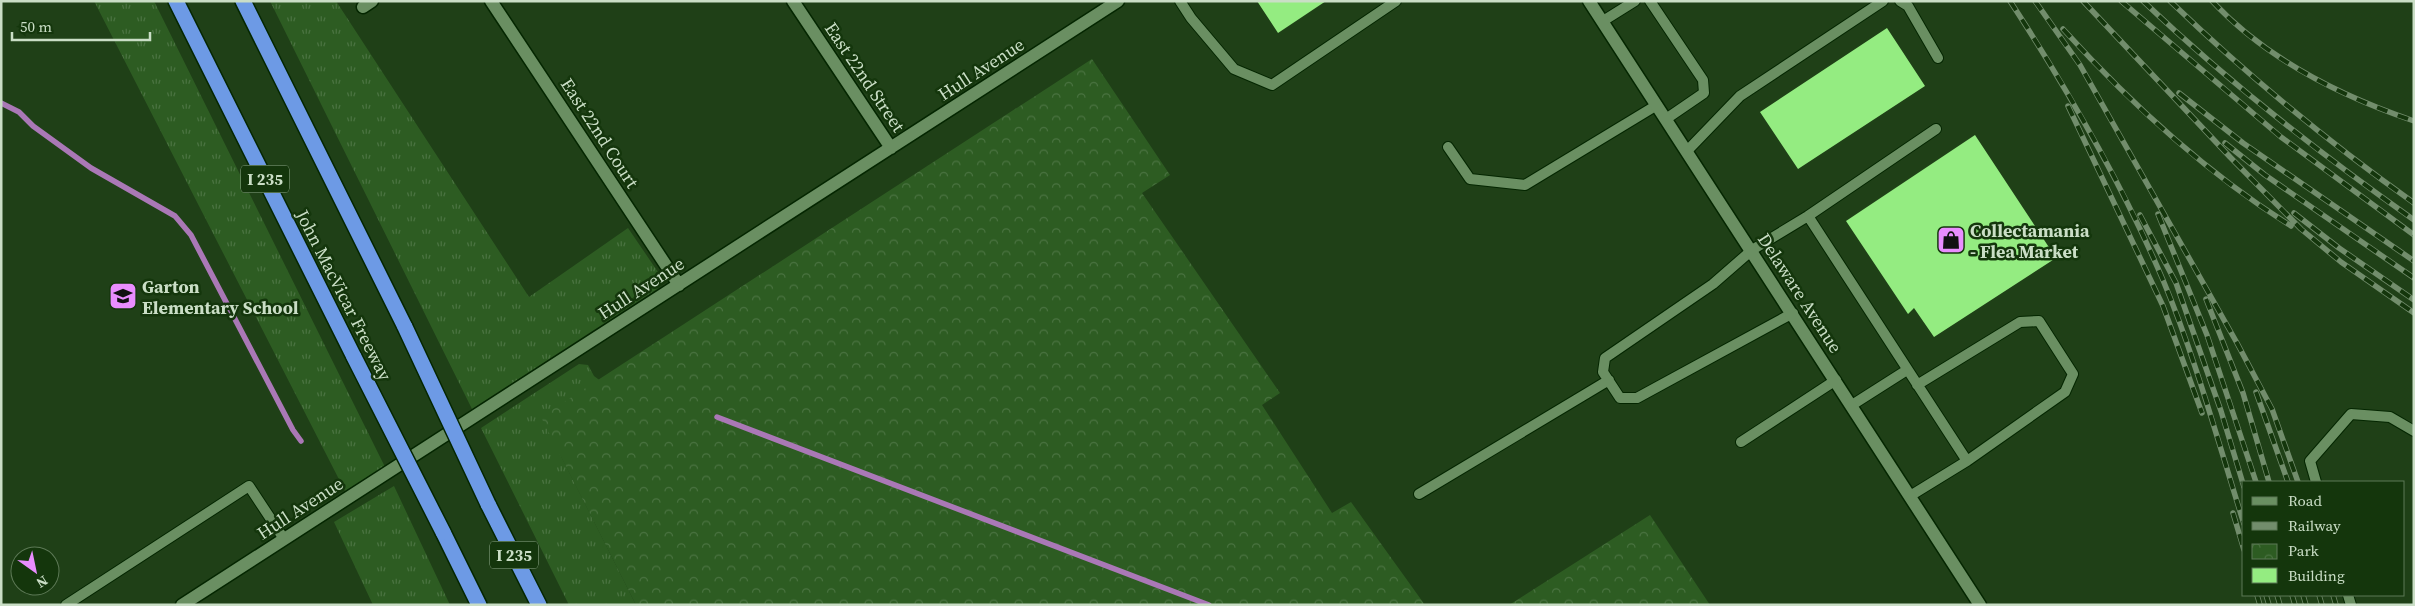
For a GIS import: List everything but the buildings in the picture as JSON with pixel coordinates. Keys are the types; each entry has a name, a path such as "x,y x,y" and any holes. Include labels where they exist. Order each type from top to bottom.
{"highway":[{"name":"John MacVicar Freeway","path":"176,1 479,605"},
{"name":"I 235","path":"243,1 405,327 488,504 539,605"}],"street":[{"name":"East 22nd Court","path":"491,1 679,285"},
{"name":"East 22nd Street","path":"793,1 891,148"},
{"path":"1094,1 1101,12"},
{"name":"Hull Avenue","path":"182,605 1118,1"},
{"name":"Delaware Avenue","path":"1589,1 1793,313 1980,605"}],"lane":[{"path":"1180,1 1190,18 1234,69 1272,86 1396,1"},
{"path":"1603,21 1635,1"},
{"path":"1650,1 1703,80 1704,93 1666,119"},
{"path":"1687,151 1740,96 1883,1"},
{"path":"1900,1 1908,6 1938,58"},
{"path":"1448,147 1470,179 1526,185 1657,105"},
{"path":"1793,313 1637,398 1620,398 1603,372 1605,358 1713,284 1752,250 1808,216 1936,129"},
{"path":"1808,216 1966,461"},
{"path":"1910,496 1966,461 2065,392 2073,374 2039,321 2020,322 1917,385"},
{"path":"1852,405 1908,370"},
{"path":"1419,494 1609,380"},
{"path":"1741,442 1836,380"},
{"path":"2316,481 2310,461 2351,414 2390,417 2414,431"},
{"path":"66,605 249,486 284,539"}],"green space":[{"path":"94,1 154,1 385,467 345,491"},
{"path":"270,1 336,1 529,297 628,228 660,275 661,283 657,289 472,409"},
{"path":"1092,59 1170,175 1142,193 1280,393 1262,405 1332,513 1351,502 1425,605 636,605 541,417"},
{"path":"579,364 588,365 594,376 622,397 560,454 636,605 569,605 481,428"},
{"path":"394,486 450,605 373,605 334,522"},
{"path":"1650,515 1710,605 1509,605"}],"waterway":[{"path":"1,103 19,112 33,126 91,168 175,216 191,235 293,430 301,441"},
{"path":"717,417 1209,605"}],"railway":[{"path":"2010,1 2073,102 2130,207 2147,243 2186,340 2242,518"},
{"path":"2035,1 2080,65 2237,343 2272,409 2298,481"},
{"path":"2083,1 2230,157 2301,229 2341,262 2414,313"},
{"path":"2121,1 2281,137 2414,235"},
{"path":"2143,1 2207,60 2274,115 2343,169 2414,220"},
{"path":"2170,1 2228,55 2288,106 2350,156 2414,203"},
{"path":"2212,1 2233,22 2280,58 2359,100 2414,121"},
{"path":"2063,29 2115,84 2170,135 2229,183 2291,226"},
{"path":"2179,93 2243,143 2414,261"},
{"path":"2068,106 2163,306 2202,413"},
{"path":"2225,143 2265,175 2414,278"},
{"path":"2294,213 2339,248 2414,300"},
{"path":"2158,214 2207,335 2256,481"},
{"path":"2140,215 2176,283 2221,411 2242,481"},
{"path":"2206,299 2243,393 2269,481"},
{"path":"2256,392 2288,481"},
{"path":"2233,513 2242,543"},
{"path":"2257,596 2260,605"},
{"path":"2266,596 2269,605"},
{"path":"2277,596 2280,605"},
{"path":"2292,596 2295,605"},
{"path":"2303,596 2306,605"},
{"path":"2319,596 2322,605"},
{"path":"2333,596 2336,605"}],"place":[{"name":"Collectamania - Flea Market","path":"1951,240"},
{"name":"Garton Elementary School","path":"123,296"}]}
